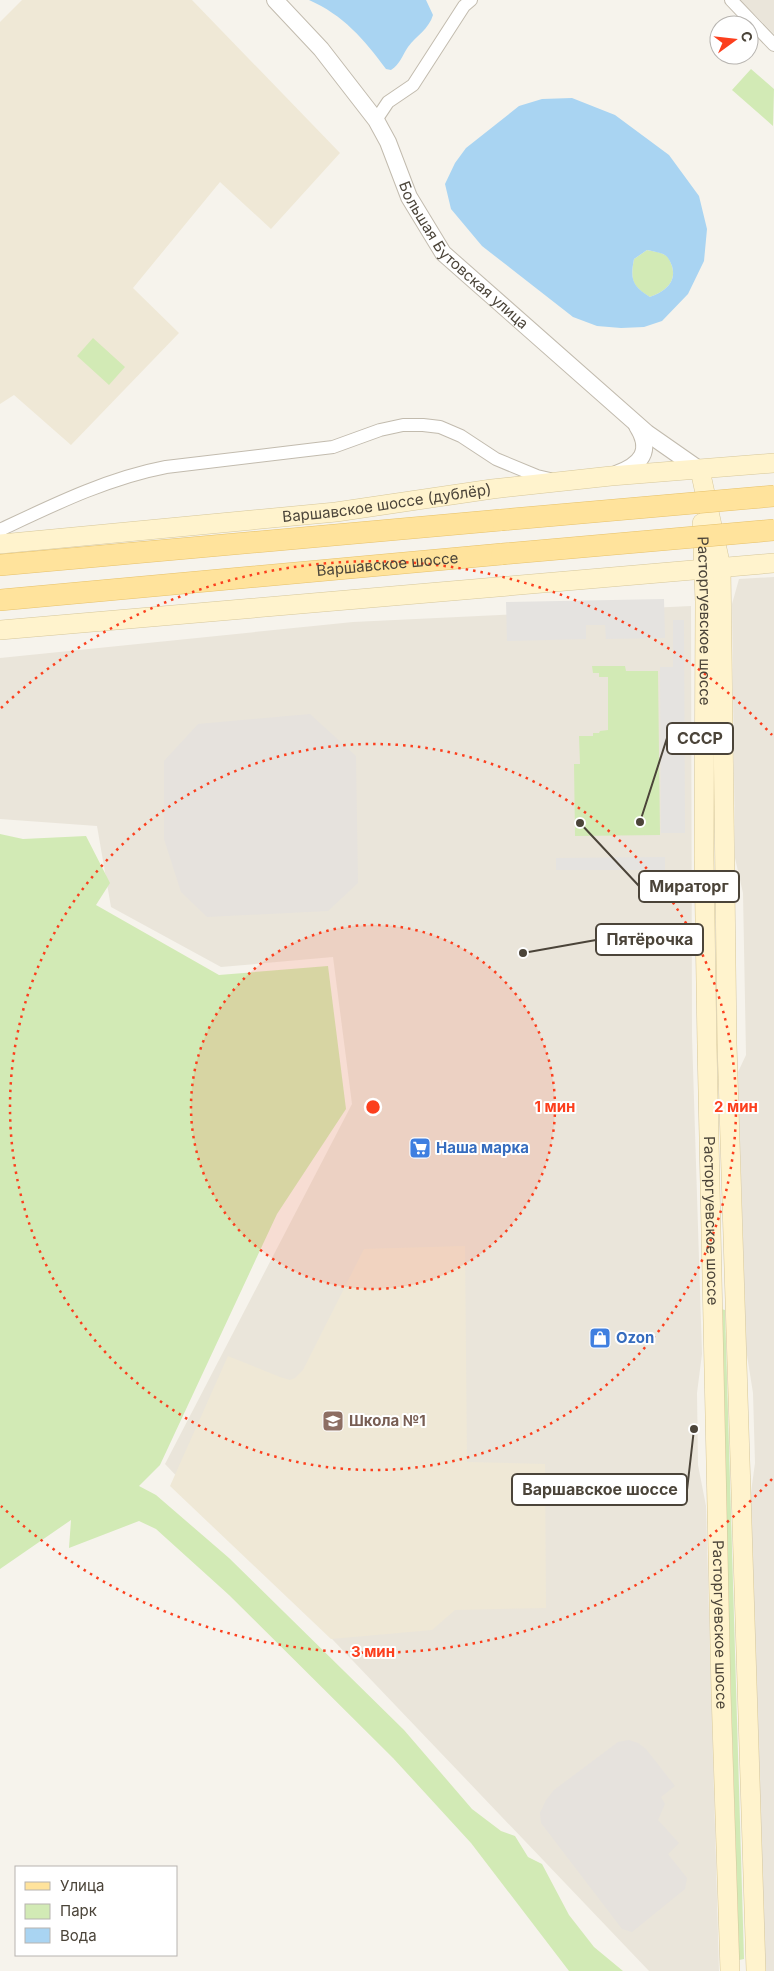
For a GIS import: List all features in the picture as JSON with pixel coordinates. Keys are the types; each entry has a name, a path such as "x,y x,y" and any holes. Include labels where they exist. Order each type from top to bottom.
{"main road":[{"name":"Варшавское шоссе (дублёр)","path":"0,544 336,512 492,489 611,476 774,463"},
{"path":"700,470 713,568"},
{"path":"0,565 774,496"},
{"name":"Варшавское шоссе","path":"0,600 774,530"},
{"path":"0,630 774,563"},
{"name":"Расторгуевское шоссе","path":"713,568 704,856 721,1692 730,1971"},
{"name":"Расторгуевское шоссе","path":"713,568 756,1971"}],"street":[{"name":"Большая Бутовская улица","path":"275,0 321,48 376,120 388,142 409,197 443,253 634,422 700,470"},
{"path":"376,120 388,102 413,85 464,6 471,0"},
{"path":"731,0 774,45"},
{"path":"611,476 629,469 640,460 645,447 643,435 634,422"},
{"path":"0,530 53,505 146,470 332,447 380,430 402,426 423,425 440,427 461,436 496,459 537,476 560,482"}],"shaded area":[{"path":"22,0 192,0 340,153 271,229 220,182 133,288 179,333 71,445 14,395 0,404 0,22"},
{"path":"740,0 774,0 774,34 759,19 759,15 755,15"},
{"path":"774,577 774,1971 763,1971 749,1507 755,1463 753,1393 746,1349 738,1072 746,1055 743,893 735,858 732,604 739,579"},
{"path":"664,599 665,638 606,639 605,625 586,625 586,639 507,641 506,602"},
{"path":"691,606 692,1036 702,1354 697,1393 698,1465 706,1506 719,1971 649,1971 165,1464 352,1104 333,957 221,967 111,907 97,826 0,819 0,658 353,622"},
{"path":"673,620 684,620 685,833 661,833 660,667 673,667"},
{"path":"310,714 356,756 358,883 328,911 207,917 181,892 164,839 164,761 198,724"},
{"path":"665,857 665,870 556,870 556,858"},
{"name":"Школа №1","path":"465,1246 467,1462 545,1464 546,1608 455,1610 432,1630 331,1639 170,1486 228,1356 280,1377 290,1380 295,1378 303,1370 364,1249"},
{"path":"629,1740 638,1743 646,1749 675,1786 661,1797 665,1804 658,1820 679,1843 668,1854 687,1878 685,1889 632,1932 622,1929 541,1823 540,1813 546,1800 554,1790 618,1742"}],"green space":[{"path":"751,69 774,89 773,126 732,90"},
{"path":"647,250 667,256 671,262 673,272 673,277 668,286 650,297 636,286 632,272 634,259"},
{"path":"93,338 125,367 109,385 77,356"},
{"path":"592,666 625,666 626,671 658,671 660,835 575,836 574,764 580,764 579,736 593,736 593,733 608,730 608,677 599,677 599,673 593,673"},
{"path":"0,834 23,839 86,836 110,883 96,905 219,975 328,966 346,1109 277,1214 160,1465 139,1486 156,1495 229,1558 404,1730 472,1809 501,1831 515,1836 528,1857 542,1864 569,1915 594,1947 623,1971 569,1971 471,1843 393,1758 229,1595 156,1529 139,1521 69,1548 71,1520 0,1569"},
{"path":"721,1309 725,1310 744,1959 739,1960 719,1311"}],"water":[{"path":"309,0 426,0 433,15 429,24 411,43 399,62 391,70 386,69 361,38 343,21"},
{"path":"572,98 615,115 669,155 699,196 707,229 704,261 688,294 662,321 644,327 621,328 597,326 573,317 482,246 451,209 445,184 455,163 466,148 519,106 542,99","holes":["647,250 666,256 669,259 673,272 673,277 668,286 650,297 636,285 632,272 634,259"]}],"place":[{"name":"СССР","path":"640,822"},
{"name":"Мираторг","path":"580,823"},
{"name":"Пятёрочка","path":"523,953"},
{"name":"Наша марка","path":"420,1148"},
{"name":"Ozon","path":"600,1338"},
{"name":"Школа №1","path":"333,1421"},
{"name":"Варшавское шоссе","path":"694,1429"}]}
